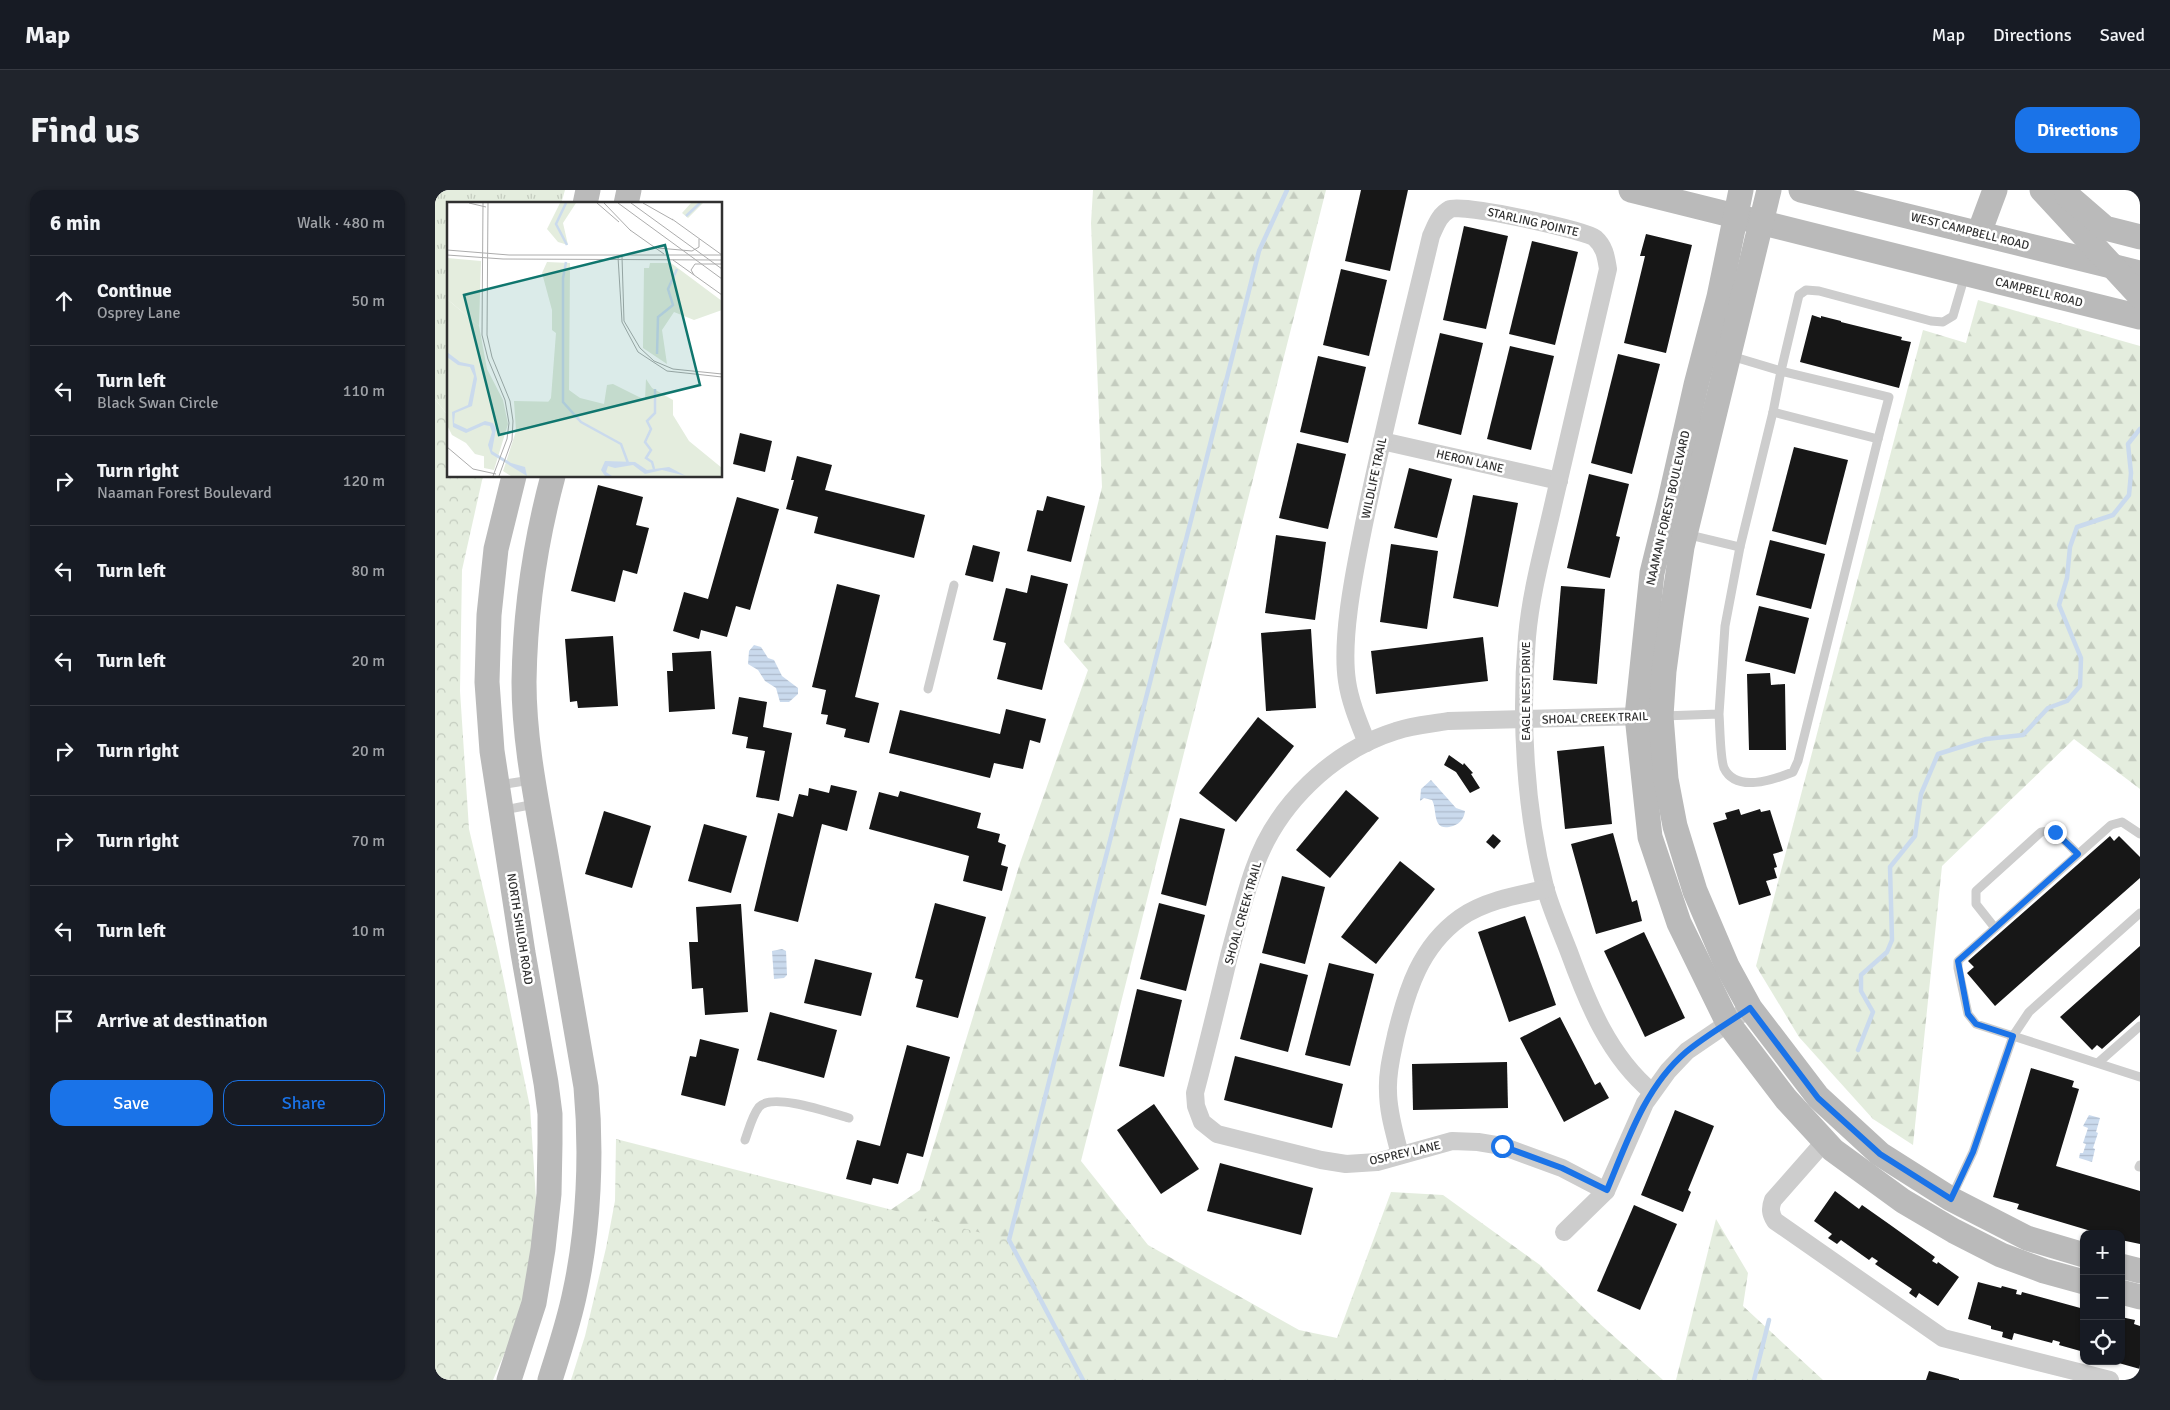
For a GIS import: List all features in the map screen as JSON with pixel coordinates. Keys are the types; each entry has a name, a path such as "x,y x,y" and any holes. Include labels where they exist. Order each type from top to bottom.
{"main road":[{"path":"1631,190 1761,221"},
{"name":"NAAMAN FOREST BOULEVARD","path":"1741,190 1719,297 1696,385 1652,573 1637,716 1650,838 1679,923 1728,1023 1786,1099 1833,1150 1903,1201 1954,1231 2010,1258 2044,1271 2080,1281"},
{"name":"NAAMAN FOREST BOULEVARD","path":"1769,190 1685,534 1664,671 1661,716 1666,779 1675,826 1695,891 1727,966 1750,1008 1818,1098 1880,1154 1951,1199 2027,1238 2080,1254"},
{"name":"WEST CAMPBELL ROAD","path":"1801,190 2140,273"},
{"path":"1979,233 1995,190"},
{"path":"2042,190 2140,296"},
{"path":"2061,190 2105,228 2140,237"},
{"name":"CAMPBELL ROAD","path":"1761,221 2140,317"},
{"path":"1677,471 1678,513 1680,528 1685,534"},
{"name":"NORTH SHILOH ROAD","path":"509,1380 535,1303 549,1194 550,1114 492,751 487,682 489,615 496,549 514,478"},
{"path":"550,1380 569,1320 582,1256 590,1129 586,1087 527,741 524,682 535,556 552,478"},
{"path":"2125,1267 2140,1271"},
{"path":"2125,1293 2140,1298"}],"street":[{"name":"STARLING POINTE","path":"1439,217 1451,208 1469,207 1547,224 1593,237 1604,247 1608,269"},
{"name":"WILDLIFE TRAIL","path":"1367,743 1358,720 1347,681 1347,648 1353,579 1382,441 1431,236 1439,217"},
{"name":"EAGLE NEST DRIVE","path":"1608,269 1535,583 1527,636 1525,720 1533,828 1546,889 1595,1016 1611,1046 1638,1080 1652,1092"},
{"name":"HERON LANE","path":"1382,441 1559,481"},
{"name":"SHOAL CREEK TRAIL","path":"1201,1122 1196,1106 1195,1092 1254,868 1273,828 1303,789 1346,755 1367,743 1397,730 1449,721 1661,716"},
{"path":"1400,1155 1388,1092 1389,1070 1411,981 1422,960 1436,941 1461,918 1482,906 1546,889"},
{"path":"1564,1232 1607,1190 1652,1092 1667,1071 1687,1051 1750,1008"},
{"name":"OSPREY LANE","path":"1201,1122 1217,1134 1321,1160 1347,1164 1377,1162 1452,1141 1478,1142 1502,1146 1562,1168 1607,1190"},
{"path":"1825,1140 1773,1200 1771,1214 1775,1221 1943,1338 2110,1380"}],"lane":[{"path":"1729,356 1781,371 1889,397 1798,761 1793,772 1781,777 1743,783 1731,779 1723,766 1719,714 1725,626 1741,547 1773,412 1781,371 1799,296 1806,290 1819,291 1931,321 1943,322 1953,316 1965,274"},
{"path":"1773,412 1878,439"},
{"path":"1685,534 1741,547"},
{"path":"928,689 954,585"},
{"path":"1661,716 1719,714"},
{"path":"497,785 535,792"},
{"path":"501,811 535,792"},
{"path":"2140,834 2122,822 2111,825 1958,961 1968,1014 1976,1024 2140,1076"},
{"path":"1995,928 1976,904 1975,891 2041,832 2047,830 2055,832 2078,854"},
{"path":"1951,1199 1973,1152 2013,1036 2029,1012 2140,913"},
{"path":"2099,1062 2140,1026"},
{"path":"745,1140 760,1106 767,1101 780,1100 849,1118"}],"green space":[{"path":"435,190 565,190 562,202 447,202 447,414 435,399"},
{"path":"1093,190 1326,190 1081,1161 1148,1245 1299,1330 1337,1338 1391,1192 1443,1195 1540,1265 1599,1323 1663,1380 996,1380 877,1219 920,1190 1020,863 1088,670 1064,642 1102,487 1091,223"},
{"path":"1978,300 2140,346 2140,789 2074,739 1942,866 1913,1145 1873,1119 1799,1037 1756,966 1923,330 1966,343"},
{"path":"435,399 447,414 447,478 483,478 462,570 460,691 469,829 498,952 530,1107 536,1199 526,1304 493,1380 435,1380"},
{"path":"616,1139 1009,1240 1083,1380 571,1380 585,1336 615,1201"},
{"path":"1716,1219 1748,1273 1743,1306 1823,1380 1676,1380"}],"water":[{"path":"754,645 761,647 768,658 774,660 782,676 798,688 798,694 789,702 780,702 776,688 765,681 758,670 748,664 749,651"},
{"path":"1431,780 1456,808 1465,811 1462,820 1456,825 1441,826 1438,823 1432,800 1424,798 1420,801 1421,789"},
{"path":"782,949 786,951 787,975 784,978 774,979 772,951"},
{"path":"2089,1115 2100,1118 2093,1148 2095,1149 2092,1162 2079,1158 2086,1144 2083,1143 2088,1128 2083,1126"}],"building":[{"path":"1361,190 1408,190 1390,271 1345,261"},
{"path":"1464,226 1508,236 1486,329 1443,320"},
{"path":"1646,234 1692,245 1666,353 1624,343 1645,256 1640,256"},
{"path":"1532,241 1578,252 1555,345 1509,334"},
{"path":"1341,269 1387,280 1369,356 1323,345"},
{"path":"1812,315 1902,337 1901,340 1911,342 1899,388 1800,362"},
{"path":"1440,333 1483,343 1461,435 1418,424"},
{"path":"1510,346 1554,356 1531,450 1487,439"},
{"path":"1618,354 1660,364 1632,474 1591,463"},
{"path":"1318,356 1366,367 1348,443 1300,432"},
{"path":"740,433 772,441 765,472 733,464"},
{"path":"1297,443 1346,454 1328,529 1279,518"},
{"path":"1794,447 1848,460 1826,545 1772,531"},
{"path":"797,456 832,465 825,490 925,515 914,558 814,533 818,517 786,509 794,480 791,480"},
{"path":"1409,468 1452,479 1437,538 1394,528"},
{"path":"1589,474 1629,484 1616,536 1620,537 1610,578 1567,568"},
{"path":"598,485 643,497 636,525 649,528 637,574 623,570 615,602 571,591"},
{"path":"1473,495 1518,503 1498,607 1453,598"},
{"path":"1047,496 1085,506 1071,562 1027,551 1037,510 1043,511"},
{"path":"737,497 779,509 750,610 736,606 727,637 701,630 699,639 673,631 684,592 708,599"},
{"path":"1276,535 1326,542 1315,620 1265,613"},
{"path":"1770,540 1825,554 1811,609 1756,595"},
{"path":"1391,544 1438,551 1427,629 1380,622"},
{"path":"973,545 1000,552 993,582 965,575"},
{"path":"1031,575 1068,584 1042,690 997,679 1006,643 993,640 1006,588 1027,593"},
{"path":"837,584 880,595 855,697 879,703 869,743 844,737 846,729 826,724 828,715 821,714 826,690 812,687"},
{"path":"1561,586 1605,589 1597,684 1553,680"},
{"path":"1759,606 1809,618 1795,674 1745,661"},
{"path":"1311,629 1316,708 1266,711 1261,633"},
{"path":"613,636 618,706 578,708 577,701 570,702 565,639"},
{"path":"1483,637 1488,681 1376,694 1371,651"},
{"path":"711,651 715,709 669,712 667,671 673,671 672,653"},
{"path":"1770,673 1771,685 1785,684 1786,750 1749,750 1747,674"},
{"path":"739,697 767,702 763,727 792,733 779,801 756,797 765,751 746,748 748,737 732,734"},
{"path":"1006,709 1046,719 1040,743 1030,740 1023,769 994,763 990,778 889,753 900,710 1000,734"},
{"path":"1258,717 1294,746 1236,822 1199,793"},
{"path":"1604,746 1612,824 1565,829 1557,751"},
{"path":"1449,755 1463,765 1464,763 1473,773 1471,774 1480,788 1470,793 1456,772 1444,765"},
{"path":"831,785 857,791 847,831 822,824 798,922 754,911 778,813 793,817 799,794 808,796 809,788 829,793"},
{"path":"1346,790 1379,818 1330,878 1296,850"},
{"path":"900,791 981,813 977,828 1000,834 998,842 1006,845 1001,865 1008,867 1002,891 963,881 969,856 869,829 879,792 898,797"},
{"path":"1739,809 1741,815 1760,809 1761,812 1770,810 1783,851 1773,854 1777,867 1774,868 1777,878 1766,881 1771,895 1739,905 1713,823 1727,819 1725,813"},
{"path":"604,811 651,826 632,888 585,874"},
{"path":"1180,818 1225,829 1206,906 1161,894"},
{"path":"704,824 747,836 731,893 688,881"},
{"path":"1613,833 1632,902 1637,900 1642,921 1596,934 1571,844"},
{"path":"1493,834 1501,841 1494,849 1486,842"},
{"path":"2110,836 2114,841 2119,836 2140,857 2140,878 1995,1006 1967,973 1974,967 1968,961"},
{"path":"1400,861 1435,889 1376,964 1341,937"},
{"path":"1282,876 1325,887 1305,964 1262,953"},
{"path":"935,903 986,917 958,1018 916,1007 923,980 915,978"},
{"path":"1159,903 1205,915 1186,991 1140,979"},
{"path":"741,904 748,1012 705,1015 703,988 692,989 689,942 698,942 696,907"},
{"path":"1525,916 1556,1005 1509,1022 1478,932"},
{"path":"1644,932 1685,1018 1645,1037 1604,951"},
{"path":"2140,946 2140,1015 2102,1049 2097,1045 2092,1050 2060,1017"},
{"path":"815,959 872,973 861,1016 804,1003"},
{"path":"1260,963 1308,975 1288,1052 1240,1039"},
{"path":"1329,963 1374,974 1350,1066 1305,1055"},
{"path":"1137,989 1182,1000 1164,1077 1119,1066"},
{"path":"770,1012 837,1030 824,1078 757,1060"},
{"path":"1560,1017 1595,1085 1600,1082 1609,1098 1564,1122 1520,1038"},
{"path":"700,1039 739,1049 725,1106 681,1095 690,1056 696,1057"},
{"path":"907,1045 950,1057 923,1157 907,1153 898,1184 873,1178 871,1185 846,1179 857,1140 880,1146"},
{"path":"1235,1056 1343,1084 1332,1128 1224,1100"},
{"path":"1507,1062 1508,1108 1413,1110 1412,1064"},
{"path":"2031,1068 2074,1081 2072,1087 2079,1089 2056,1166 2140,1191 2140,1244 2125,1241 2125,1230 2088,1230 2017,1209 2019,1204 1993,1197"},
{"path":"1154,1104 1199,1169 1161,1194 1117,1130"},
{"path":"1675,1110 1714,1126 1688,1190 1691,1192 1683,1212 1641,1195"},
{"path":"1220,1163 1313,1188 1301,1235 1207,1211"},
{"path":"1835,1191 1859,1209 1862,1205 1935,1257 1932,1261 1937,1264 1938,1262 1959,1277 1938,1306 1919,1293 1916,1298 1909,1293 1912,1289 1875,1264 1878,1261 1872,1257 1869,1260 1841,1240 1837,1244 1828,1238 1832,1234 1814,1221"},
{"path":"1634,1205 1677,1224 1640,1310 1597,1291"},
{"path":"1978,1282 2017,1290 2016,1294 2021,1295 2022,1292 2080,1308 2080,1351 2059,1345 2060,1342 2053,1340 2052,1343 2014,1333 2012,1340 2002,1337 2003,1332 1991,1329 1991,1326 1968,1319"},
{"path":"2125,1318 2135,1320 2134,1324 2140,1326 2140,1369 2125,1365"},
{"path":"1929,1371 1959,1379 1959,1380 1926,1380"}],"waterway":[{"path":"1083,1380 1009,1240 1259,251 1287,190"},
{"path":"1858,1050 1873,1012 1861,991 1861,975 1887,952 1892,940 1890,867 1915,836 1921,794 1938,754 1986,739 2023,735 2048,708 2067,701 2080,686 2081,658 2059,605 2067,578 2070,547 2077,527 2113,515 2129,495 2131,473 2128,444 2140,429"},
{"path":"1754,1380 1769,1320"}],"route":[{"path":"1502,1146 1562,1168 1607,1190 1623,1150 1645,1104 1667,1071 1687,1051 1750,1008 1818,1098 1880,1154 1951,1199 1973,1152 2013,1036 1976,1024 1968,1014 1958,961 2078,854 2055,832"}]}
